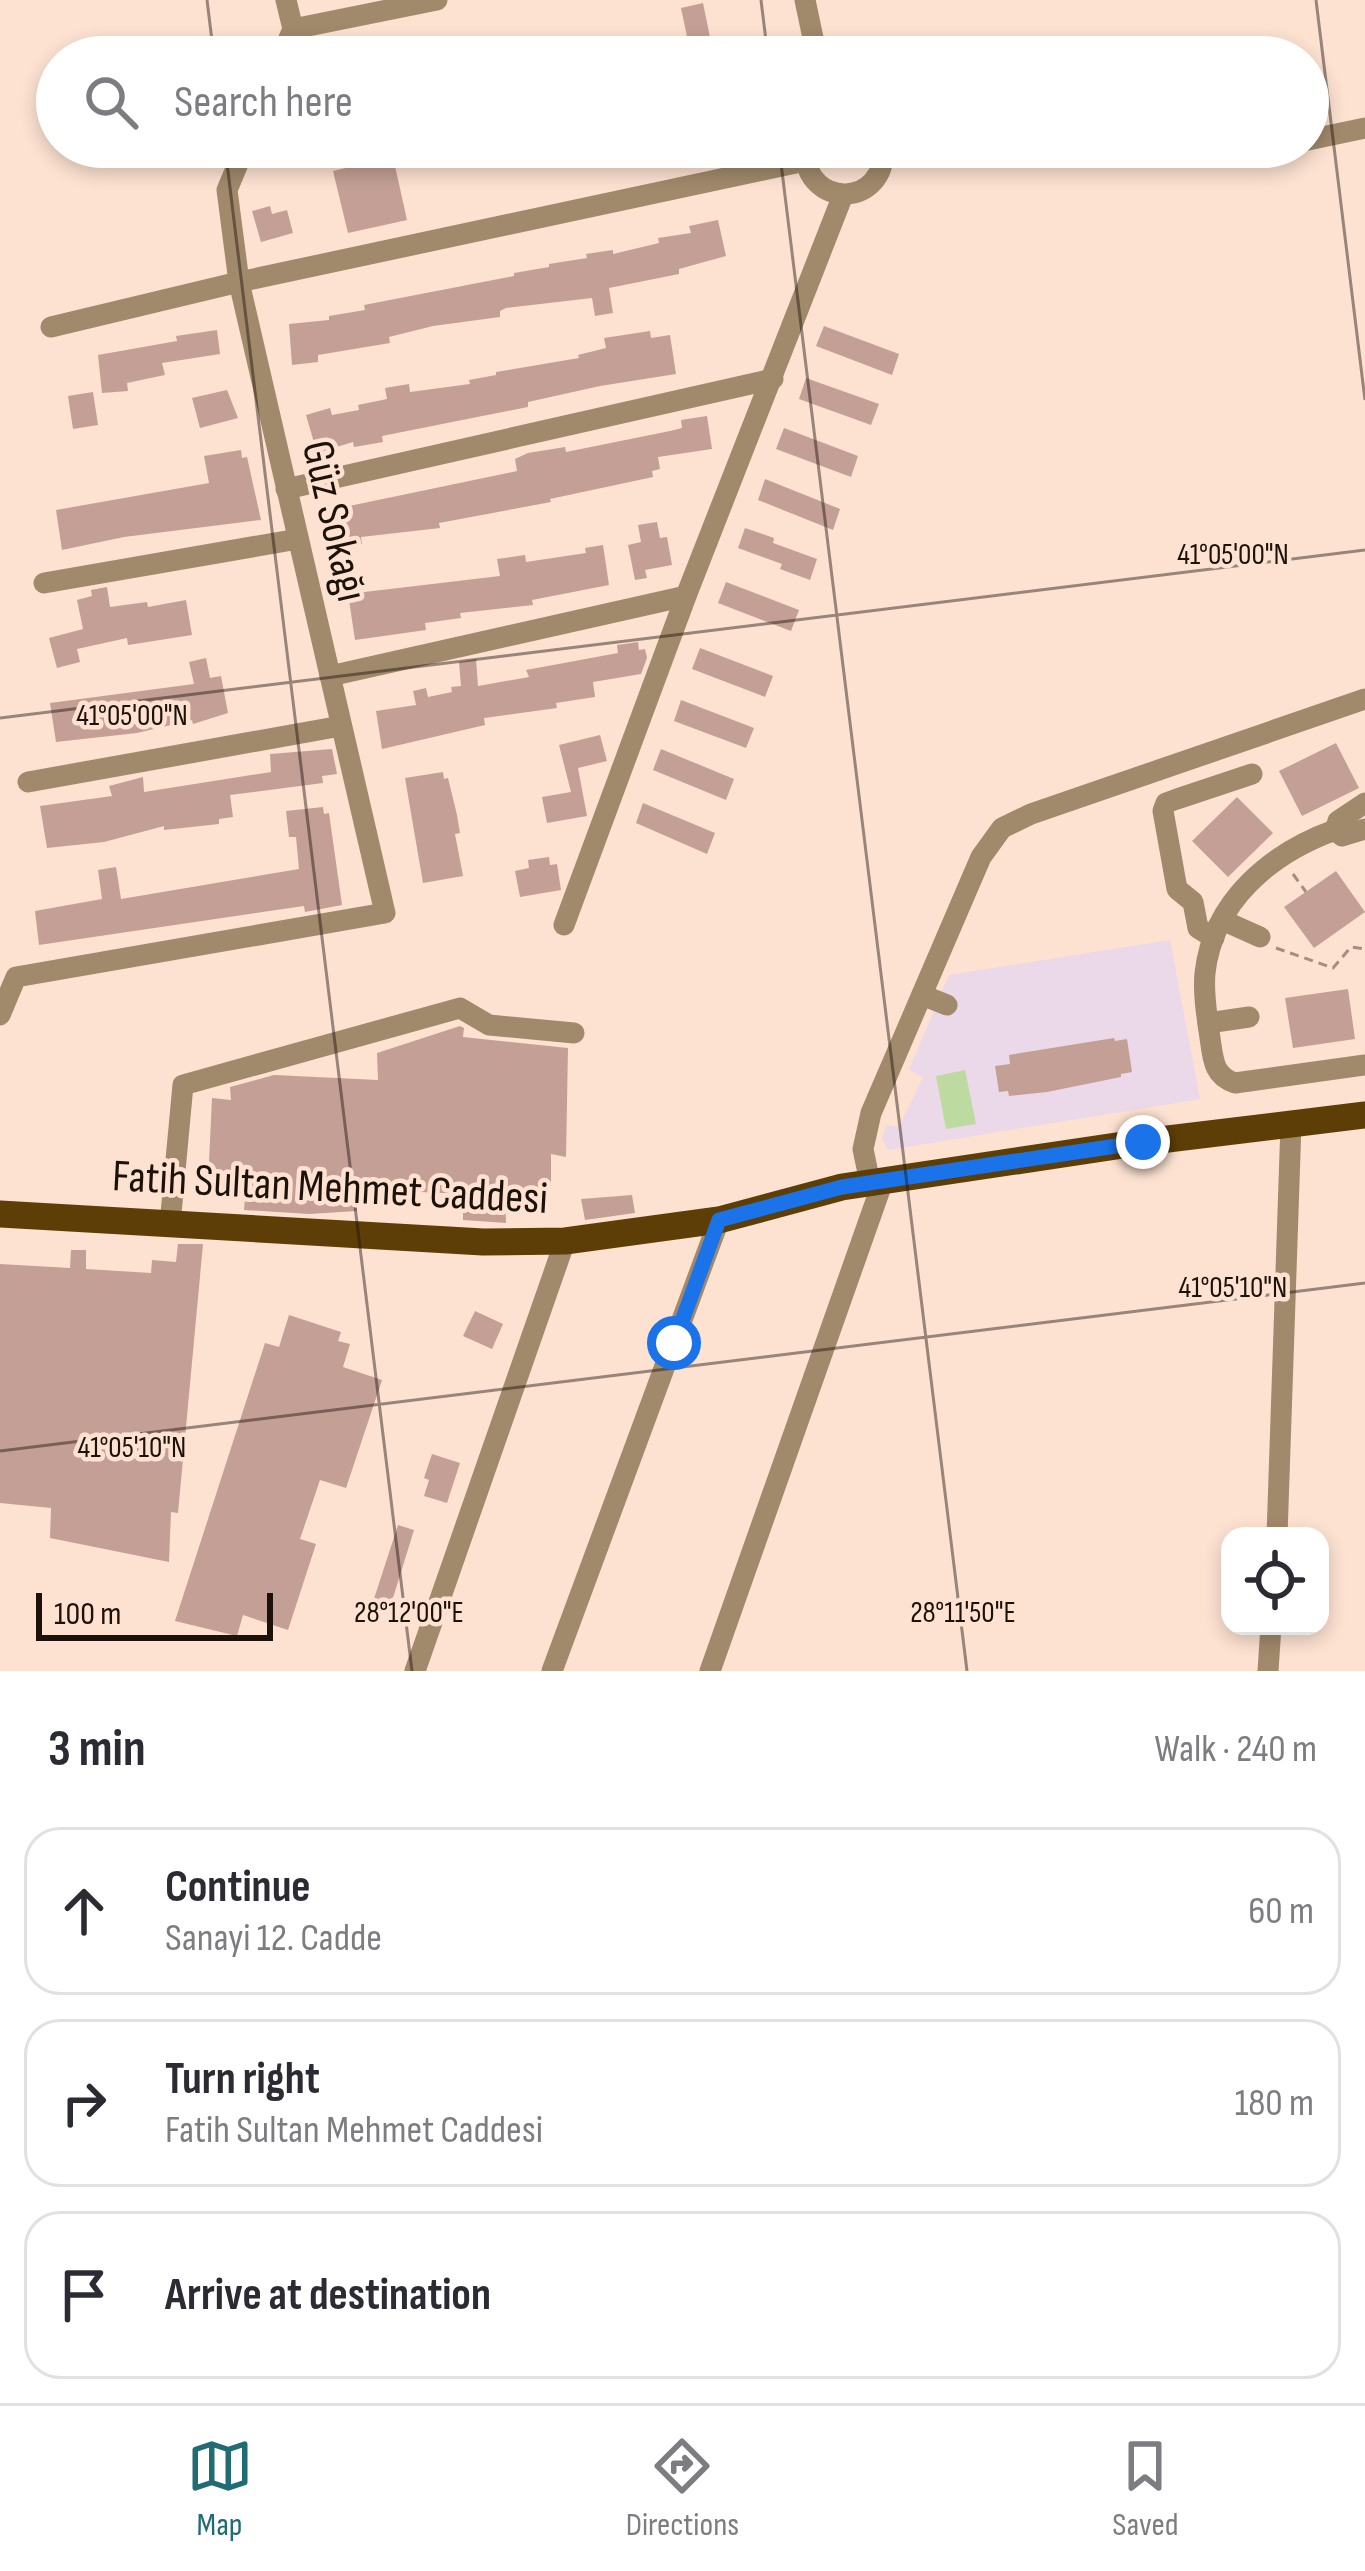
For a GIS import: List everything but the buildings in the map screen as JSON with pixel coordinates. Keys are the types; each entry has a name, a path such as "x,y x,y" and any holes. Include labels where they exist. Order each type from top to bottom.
{"main road":[{"name":"Fatih Sultan Mehmet Caddesi","path":"0,1214 483,1242 566,1241 719,1220 877,1182 1365,1114"}],"street":[{"path":"286,0 293,29 290,36"},
{"path":"293,29 437,0"},
{"path":"805,0 813,36"},
{"path":"1329,136 1365,128"},
{"name":"Güz Sokağı","path":"0,1015 16,977 385,913 238,282 227,190 236,168"},
{"path":"51,327 744,168"},
{"path":"811,168 818,185 843,195 868,187 882,168"},
{"path":"564,925 843,195"},
{"path":"286,489 773,379"},
{"path":"44,583 298,539"},
{"path":"330,676 686,596"},
{"path":"710,1671 877,1182 862,1149 871,1113 981,857 1002,828 1031,814 1365,699"},
{"path":"28,782 341,726"},
{"path":"1252,773 1166,803 1162,811 1178,890 1193,902 1198,928 1260,937"},
{"path":"1335,830 1338,821 1365,803"},
{"path":"1335,830 1342,836 1365,829"},
{"path":"1335,830 1298,843 1262,868 1218,929 1205,970 1208,1023 1217,1072 1234,1083 1365,1065"},
{"path":"922,995 947,1005"},
{"path":"170,1224 183,1085 460,1008 489,1024 574,1033"},
{"path":"1208,1023 1249,1017"},
{"path":"1277,1527 1292,1124"},
{"path":"553,1671 719,1220"},
{"path":"415,1671 566,1241"},
{"path":"1268,1671 1270,1635"}],"path":[{"path":"1279,856 1306,892"},
{"path":"1260,937 1276,948 1334,968 1351,947 1365,949"}],"shaded area":[{"path":"1170,940 1200,1099 888,1150 882,1138 887,1125 899,1127 923,1077 909,1070 949,975"}],"green space":[{"path":"965,1070 976,1124 946,1129 936,1076"}],"route":[{"path":"674,1343 719,1220 842,1187 1143,1142"}]}
